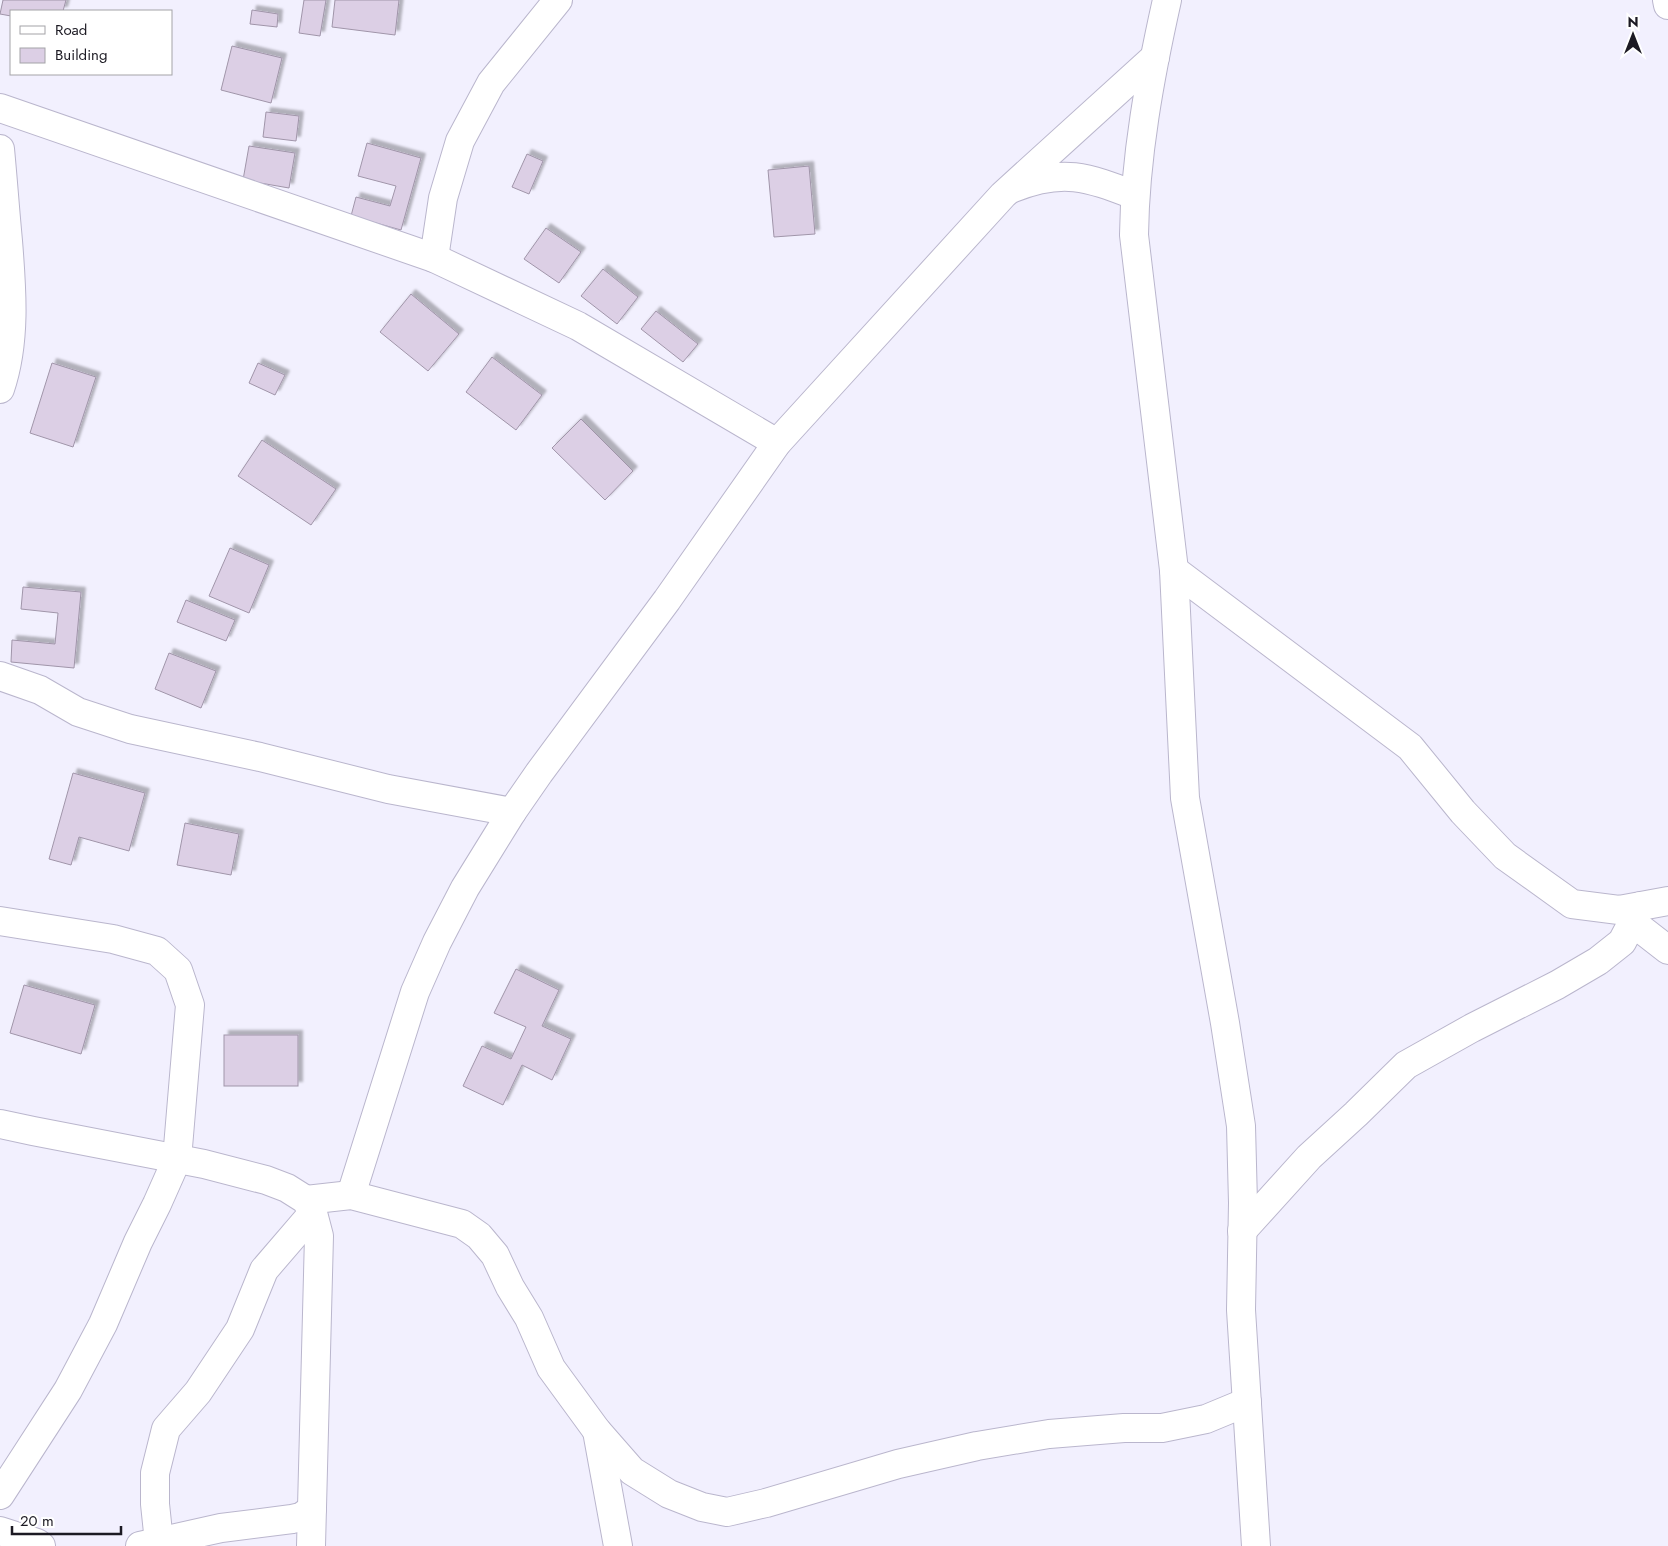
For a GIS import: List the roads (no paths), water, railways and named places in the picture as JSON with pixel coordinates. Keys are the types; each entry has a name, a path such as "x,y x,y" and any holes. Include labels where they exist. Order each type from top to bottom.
{"street":[{"path":"434,258 443,198 460,141 491,83 558,0"},
{"path":"1167,0 1155,57 1134,195 1134,235 1174,570 1185,798 1224,1013 1241,1126 1241,1310 1256,1546"},
{"path":"1667,0 1668,5"},
{"path":"351,1195 415,992 437,942 465,888 539,772 668,600 777,443 1007,191 1155,57"},
{"path":"0,108 434,258 578,326 777,443"},
{"path":"0,149 11,282 11,335 7,369 0,389"},
{"path":"1007,191 1034,180 1080,177 1134,195"},
{"path":"1174,570 1410,747 1462,812 1505,856 1572,904 1637,914 1668,901"},
{"path":"0,676 40,690 78,712 130,729 260,757 388,789 512,812"},
{"path":"1637,914 1668,950"},
{"path":"1242,1231 1309,1157 1406,1065 1472,1028 1557,985 1598,961 1622,942 1637,914"},
{"path":"0,921 113,939 157,951 178,970 190,1005 177,1159 94,1340 68,1390 0,1495"},
{"path":"0,1124 204,1164 266,1180 287,1188 309,1206 319,1236 311,1546"},
{"path":"312,1509 301,1517 292,1519 221,1528 150,1544 155,1504 155,1473 166,1429 198,1392 240,1329 264,1270 309,1206 351,1195 462,1224 479,1236 495,1255 510,1287 529,1318 551,1368 597,1431 632,1471 669,1494 702,1507 727,1512 766,1503 898,1464 977,1446 1049,1434 1124,1428 1162,1428 1206,1419 1246,1402"},
{"path":"597,1431 618,1546"},
{"path":"0,1531 41,1546"}]}
